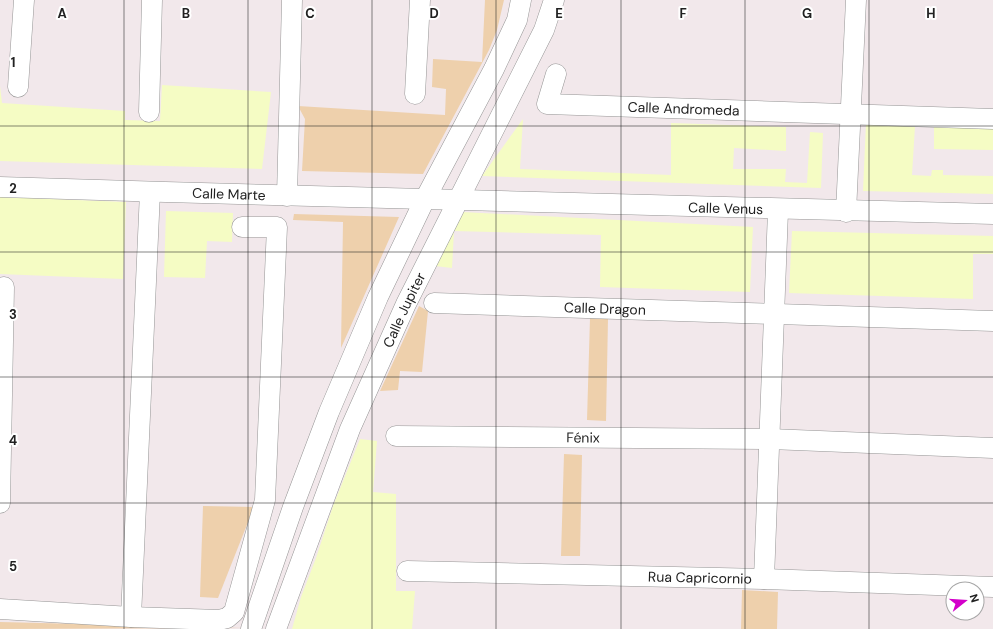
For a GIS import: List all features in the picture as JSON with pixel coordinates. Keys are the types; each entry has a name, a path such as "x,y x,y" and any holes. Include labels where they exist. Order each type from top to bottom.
{"street":[{"path":"18,87 24,0"},
{"path":"149,112 152,0"},
{"path":"287,196 292,0"},
{"path":"415,94 420,0"},
{"name":"Calle Jupiter","path":"251,629 293,508 329,412 378,297 424,200 494,69 517,20 521,0"},
{"name":"Calle Jupiter","path":"276,629 350,429 406,304 544,30 554,0"},
{"path":"846,212 856,0"},
{"name":"Calle Andromeda","path":"556,74 547,104 851,114"},
{"path":"851,114 993,119"},
{"name":"Calle Marte","path":"0,187 458,202"},
{"path":"131,617 150,192"},
{"name":"Calle Venus","path":"458,202 778,211 993,214"},
{"path":"764,579 778,211"},
{"path":"0,609 131,617 219,620 227,618 234,612 265,500 277,227 242,227"},
{"path":"0,503 4,287"},
{"name":"Calle Dragon","path":"434,303 993,321"},
{"name":"Fénix","path":"396,436 770,439 993,448"},
{"name":"Rua Capricornio","path":"407,571 764,579 993,587"}],"shaded area":[{"path":"485,0 504,0 497,30 489,50 423,174 302,171 305,119 298,106 445,115 446,89 432,87 433,59 482,62"},
{"path":"294,214 399,217 341,348 343,222 293,220"},
{"path":"419,306 428,311 422,372 400,371 398,390 380,391"},
{"path":"590,318 608,319 606,421 587,420"},
{"path":"564,454 582,455 580,556 561,556"},
{"path":"203,506 254,507 218,598 200,597"},
{"path":"742,590 778,592 777,629 741,629"},
{"path":"0,622 243,628 0,629"}],"green space":[{"path":"162,85 271,92 262,169 0,161 0,86 2,103 125,111 125,120 160,121"},
{"path":"523,119 520,169 671,175 671,123 786,127 786,151 734,148 733,169 786,169 785,182 807,183 810,132 823,133 821,188 482,176"},
{"path":"866,123 915,126 912,175 931,176 932,170 943,170 943,175 993,176 993,194 863,191"},
{"path":"934,125 993,127 993,150 934,149"},
{"path":"0,197 126,202 123,279 0,274"},
{"path":"166,211 233,213 232,242 207,241 205,278 164,277"},
{"path":"462,212 753,227 750,292 600,287 601,235 454,231 452,268 435,266"},
{"path":"792,231 993,236 993,254 973,254 973,299 789,293"},
{"path":"360,439 377,441 373,492 396,494 396,591 415,591 412,629 292,629 301,597 316,558 333,506"}]}
